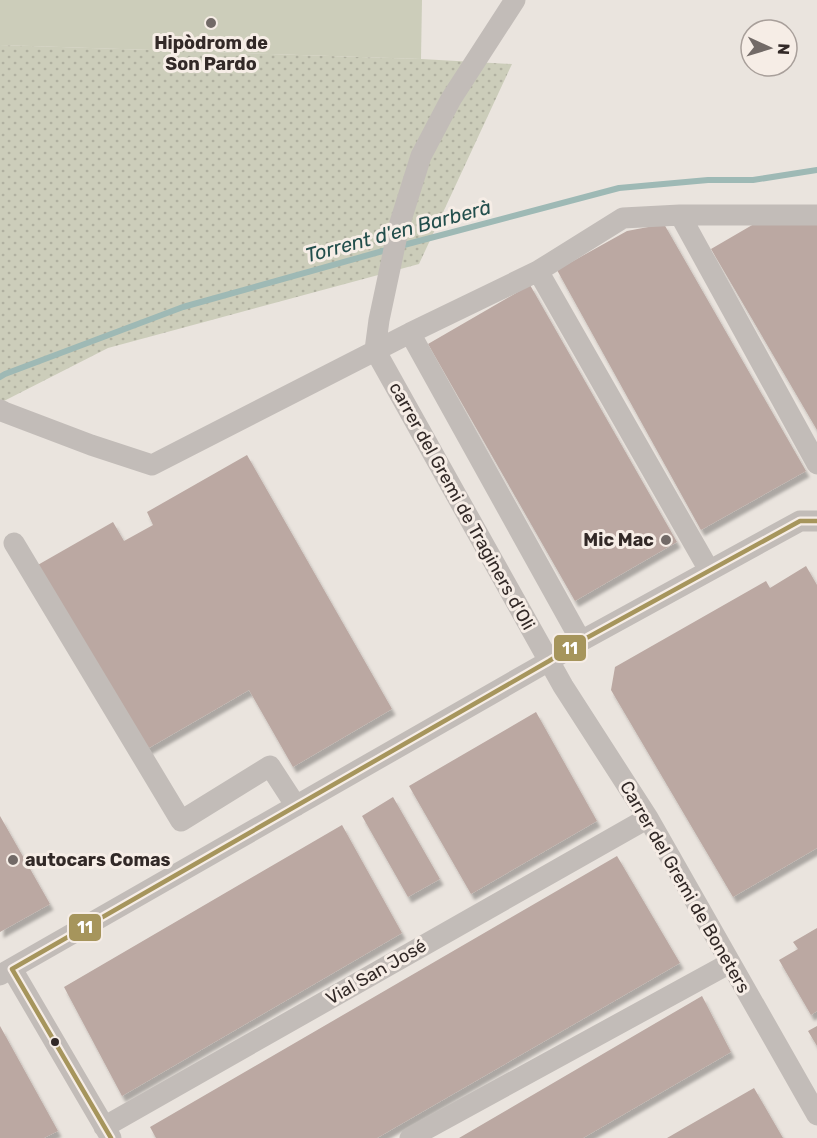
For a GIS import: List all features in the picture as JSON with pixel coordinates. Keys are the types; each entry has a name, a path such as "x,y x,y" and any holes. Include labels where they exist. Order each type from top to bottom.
{"street":[{"path":"375,350 399,226 421,156 450,99 515,0"},
{"path":"2,411 91,445 152,465 375,350 537,271 623,218 680,215 817,215"},
{"path":"680,215 817,464"},
{"path":"537,271 709,570"},
{"path":"410,333 581,641"},
{"name":"carrer del Gremi de Traginers d'Oli","path":"375,350 549,661"},
{"path":"107,1133 6,972 581,641 800,521 817,521"},
{"path":"14,543 181,821 270,766 296,806"},
{"name":"Carrer del Gremi de Boneters","path":"549,661 648,818 817,1115"},
{"name":"Vial San José","path":"107,1133 648,818"},
{"path":"410,1138 730,963"}],"green space":[{"name":"Hipòdrom de Son Pardo","path":"0,0 422,0 421,59 0,45"},
{"path":"0,45 512,64 419,264 108,348 0,403"}],"building":[{"path":"766,217 817,224 817,430 711,249"},
{"path":"664,224 806,471 701,530 557,270 627,231"},
{"path":"530,285 677,542 575,601 428,344"},
{"path":"247,455 392,709 293,767 249,690 142,752 36,566 113,522 124,541 153,525 147,512"},
{"path":"806,566 817,585 817,848 733,897 611,690 615,667 766,581 770,588"},
{"path":"536,712 597,821 471,894 409,786"},
{"path":"393,797 440,879 408,897 362,816"},
{"name":"autocars Comas","path":"0,816 50,904 0,932"},
{"path":"342,825 402,933 122,1096 64,987"},
{"path":"617,856 680,963 377,1138 156,1138 150,1127"},
{"path":"817,928 817,1011 811,1015 779,960 798,949 793,942"},
{"path":"702,996 731,1052 583,1138 459,1138"},
{"path":"0,1026 58,1131 44,1138 0,1138"},
{"path":"817,1026 817,1046 808,1031"},
{"path":"754,1088 783,1138 667,1138"}],"waterway":[{"name":"Torrent d'en Barberà","path":"400,246 619,188 708,180 753,180 817,170"},
{"name":"Torrent d'en Barberà","path":"0,377 183,307 390,249"}],"transit line":[{"name":"11","path":"111,1138 12,969 581,641 800,521 817,521"}],"place":[{"name":"Hipòdrom de Son Pardo","path":"211,23"},
{"name":"Mic Mac","path":"666,540"},
{"name":"autocars Comas","path":"13,860"}]}
